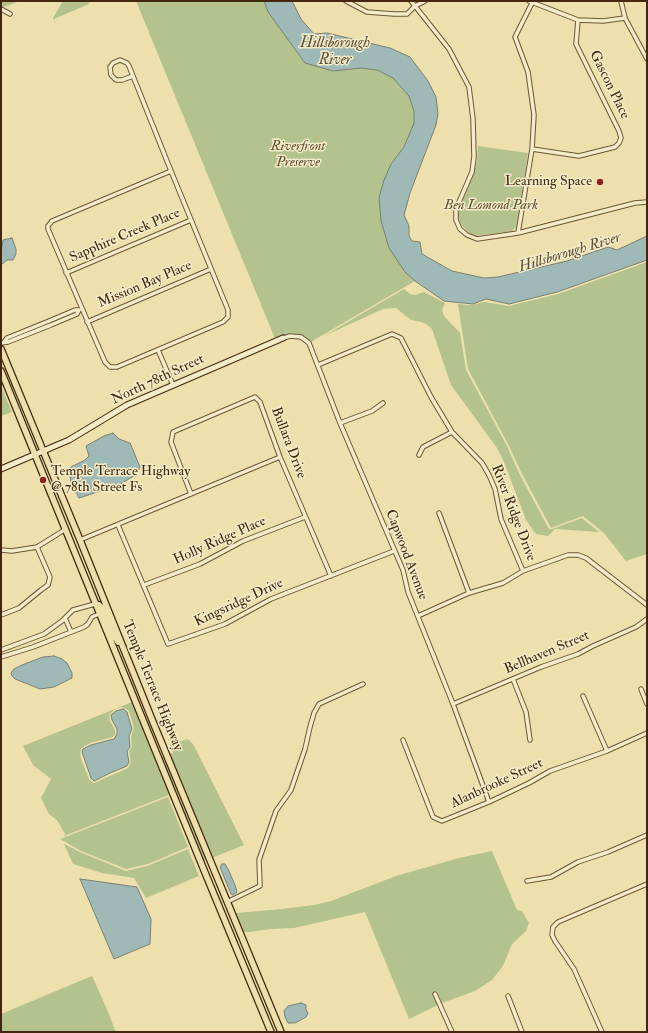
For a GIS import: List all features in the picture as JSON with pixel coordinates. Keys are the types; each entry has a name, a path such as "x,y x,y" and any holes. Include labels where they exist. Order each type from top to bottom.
{"main road":[{"name":"Temple Terrace Highway","path":"1,349 281,1032"},
{"name":"Temple Terrace Highway","path":"1,371 271,1032"},
{"path":"72,544 80,540"},
{"path":"95,604 101,606 113,634 123,647"},
{"path":"145,726 153,722"},
{"path":"202,865 210,861"}],"street":[{"path":"346,1 367,12 394,14 407,14 415,6 425,1"},
{"path":"411,1 449,49 469,87 473,119 474,157 472,172 456,210 456,220 460,229 467,235 477,239 518,233 635,203 647,202"},
{"path":"621,1 625,18 647,59"},
{"path":"518,233 532,149 534,115 528,72 515,37 531,2 578,20 603,21 625,18"},
{"path":"1,8 10,14"},
{"name":"Gascon Place","path":"532,149 579,156 615,147 621,138 619,131 576,44 578,20"},
{"path":"133,76 122,80 116,80 111,75 110,67 116,61 124,61 129,66 228,310 228,313 226,320 117,367 110,367 107,365 80,310 48,229 50,223 171,170"},
{"name":"Sapphire Creek Place","path":"66,273 191,220"},
{"name":"Mission Bay Place","path":"87,322 211,269"},
{"path":"3,343 50,323 77,314 80,310"},
{"name":"River Ridge Drive","path":"318,365 392,334 402,338 431,397 452,432 482,463 489,475 495,489 501,519 523,571"},
{"name":"Capwood Avenue","path":"283,338 290,336 301,337 309,342 340,423 403,570 408,592 453,704 489,802"},
{"name":"North 78th Street","path":"1,469 69,440 127,405 283,338"},
{"path":"158,350 173,385"},
{"name":"Bullara Drive","path":"191,494 170,442 173,432 255,397 260,402 280,458 331,576"},
{"path":"340,423 372,411 383,403"},
{"path":"419,455 423,447 452,432"},
{"path":"80,540 280,458"},
{"path":"439,513 469,593"},
{"name":"Holly Ridge Place","path":"144,585 200,564 243,541 305,517"},
{"name":"Kingsridge Drive","path":"118,525 168,644 226,624 271,599 394,551"},
{"path":"1,550 12,551 37,547 66,529"},
{"path":"1,615 19,608 48,585 50,577 37,547"},
{"path":"418,616 469,593 503,583 523,571 568,555 578,555 586,558 647,605"},
{"path":"1,650 44,634 54,628 73,610 95,604"},
{"path":"1,657 33,647 84,627 88,624 92,617 99,614"},
{"path":"65,618 71,632"},
{"name":"Bellhaven Street","path":"453,704 540,667 578,654 636,627 647,619"},
{"path":"513,679 526,712 530,740"},
{"path":"227,902 260,886 259,860 276,811 291,790 305,749 314,713 319,704 363,684"},
{"path":"641,689 647,704"},
{"path":"583,696 608,751"},
{"name":"Alanbrooke Street","path":"403,740 433,817 442,822 529,784 550,771 608,751 647,733"},
{"path":"527,882 550,877 578,862 608,852 647,835"},
{"path":"602,1032 574,969 552,935 553,927 558,922 647,884"},
{"path":"435,994 452,1032"},
{"path":"508,996 522,1032"}],"green space":[{"path":"1,1 20,1 1,8"},
{"path":"63,1 88,1 89,4 54,19 57,28 53,18"},
{"name":"Riverfront Preserve","path":"136,1 264,1 268,12 333,71 361,68 377,70 393,78 409,96 414,111 414,123 404,147 391,164 405,272 415,281 309,343 301,337 290,336 276,341"},
{"name":"Ben Lomond Park","path":"478,146 528,153 516,227 512,231 475,236 468,232 460,223 458,215 459,209 474,173"},
{"path":"647,262 647,554 626,561 604,533 583,516 551,528 468,369 458,304 471,305 485,302 509,306 558,294"},
{"path":"404,289 410,294 415,295 424,292 445,303 442,310 444,316 460,333 466,370 549,529 582,518 599,532 555,529 548,536 536,534 526,520 504,462 497,448 451,385 432,329 426,324 411,320 396,308 383,309 324,336"},
{"path":"1,386 12,412 1,416"},
{"path":"132,702 200,867 169,795 64,836 65,834 57,820 49,814 41,798 51,779 33,765 23,746","holes":["122,707 129,711 134,728 131,737 132,747 129,751 131,762 128,768 94,783 89,779 81,759 80,752 82,748 90,743 113,737 115,730 110,721 109,715 115,709"]},
{"path":"188,739 193,744 244,845 212,858 169,755 173,753 170,744"},
{"path":"164,756 207,860 203,862 161,758"},
{"path":"168,797 188,847 148,864 126,869 81,851 60,839"},
{"path":"64,844 126,871 147,866 188,849 199,876 146,898 134,878 102,873 73,864"},
{"path":"492,851 517,910 522,911 529,923 526,931 512,944 503,966 492,980 475,991 442,1003 437,991 432,993 438,1005 409,1019 365,912 294,928 250,932 242,932 236,917 236,913 314,905 331,901 396,876 459,858"},
{"path":"92,976 116,1032 1,1032 1,1014"}],"water":[{"name":"Hillsborough River","path":"264,1 292,1 301,19 314,34 327,33 390,48 410,57 428,81 436,97 438,114 436,125 410,193 404,215 409,226 409,236 412,241 420,242 422,254 452,271 484,278 498,277 567,261 608,247 617,250 647,236 647,260 557,292 509,304 486,299 473,304 444,301 415,281 405,272 389,248 381,221 379,198 384,180 391,164 404,147 414,123 414,111 409,96 393,78 377,70 361,68 333,71 305,63 268,12"},
{"path":"12,238 16,249 16,254 13,260 7,260 1,265 3,240"},
{"path":"113,433 119,439 130,443 140,467 137,474 119,485 79,498 71,482 69,471 71,467 85,460 89,456 86,446 104,436"},
{"path":"54,656 67,663 72,673 72,678 54,687 40,689 15,679 12,676 11,673 14,669 22,665 43,657"},
{"path":"123,709 127,712 132,729 129,736 130,747 127,751 129,762 127,766 94,781 91,778 82,752 83,749 91,745 114,739 117,734 117,729 111,715 116,711"},
{"path":"222,864 225,864 235,885 237,892 233,895 231,894 220,867"},
{"path":"80,879 137,887 151,919 150,944 114,959"},
{"path":"301,1003 306,1005 306,1010 308,1013 306,1017 295,1023 288,1023 284,1011 288,1006"}],"place":[{"name":"Learning Space","path":"600,182"},
{"name":"Temple Terrace Highway @ 78th Street Fs","path":"43,480"}]}
